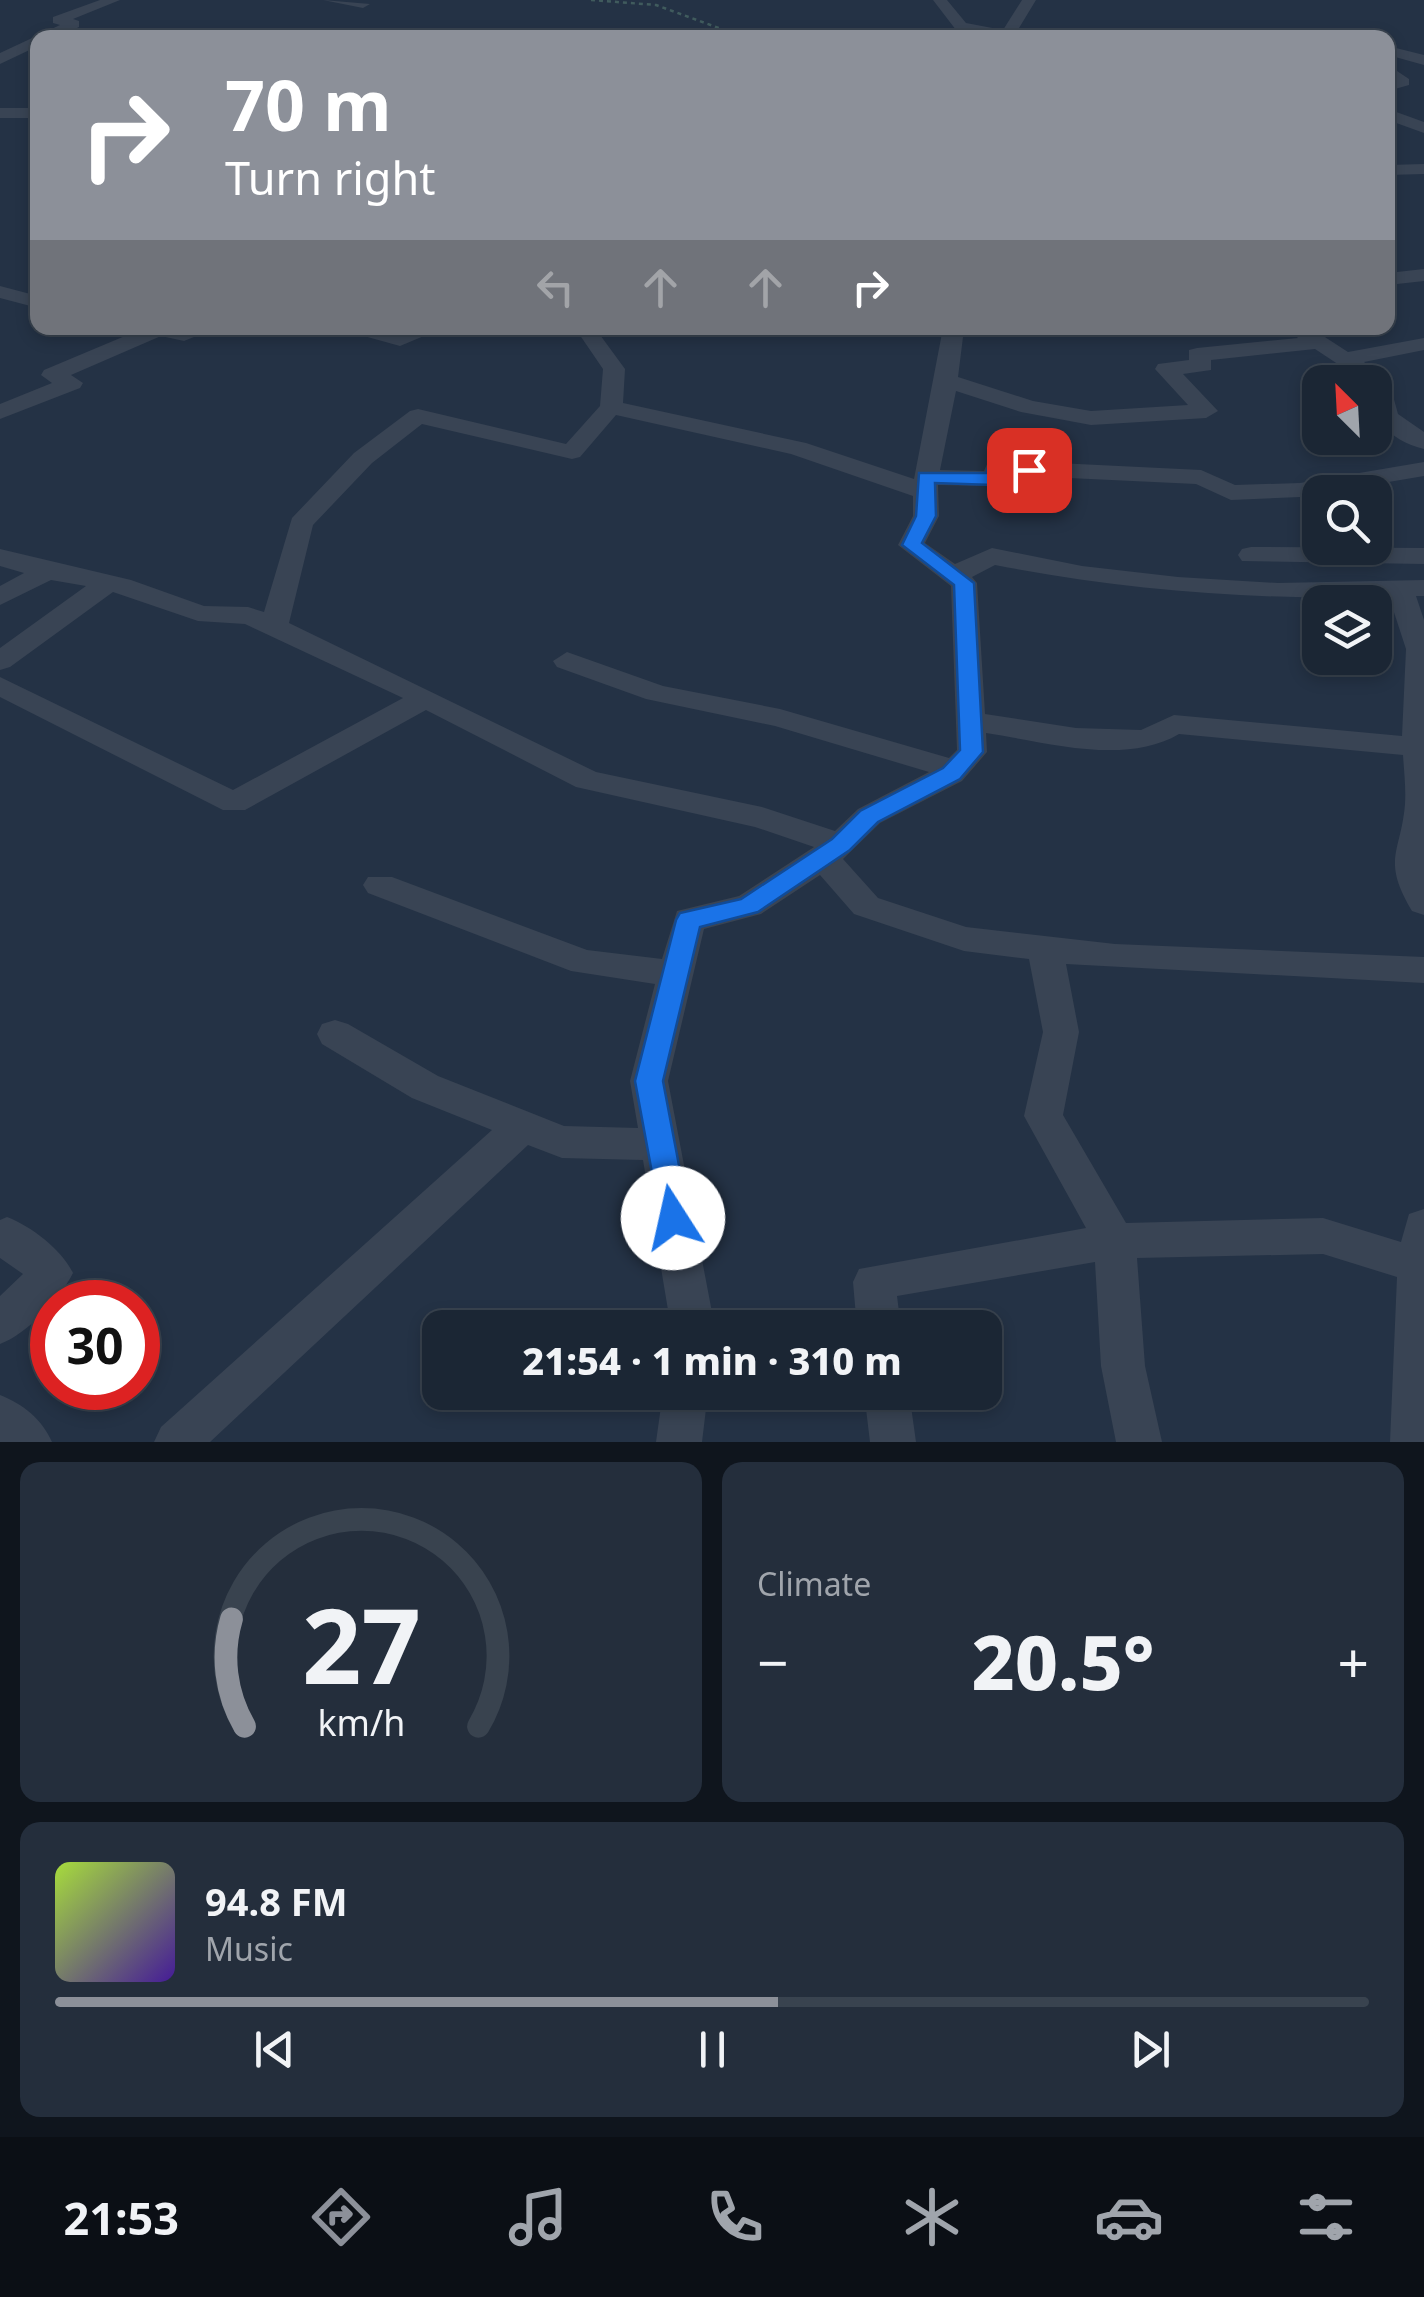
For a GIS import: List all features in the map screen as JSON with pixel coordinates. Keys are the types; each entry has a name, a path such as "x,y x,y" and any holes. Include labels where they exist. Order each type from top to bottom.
{"street":[{"path":"61,30 74,24 58,20 113,0"},
{"path":"330,0 364,4"},
{"path":"940,0 961,27 976,30"},
{"path":"1010,30 1029,0"},
{"path":"0,59 30,44"},
{"path":"1395,50 1424,46"},
{"path":"1395,53 1424,60"},
{"path":"0,113 30,114"},
{"path":"1395,170 1424,170"},
{"path":"1395,278 1424,275"},
{"path":"0,412 72,383 52,376 147,335"},
{"path":"378,335 400,340 413,335"},
{"path":"274,626 302,523 363,458 418,416 572,452 611,407 614,369 590,335"},
{"path":"689,1310 649,1081 689,920 749,906 832,851 869,816 955,770 972,752 964,583 912,545 926,516 925,484 946,381 962,335"},
{"path":"1307,335 1378,381 1380,407 1397,426 1424,442"},
{"path":"946,381 1029,408 1091,418 1206,411 1166,369 1203,366 1197,355 1318,342"},
{"path":"1344,359 1424,344"},
{"path":"611,407 798,448 925,484 994,479 996,467 1201,478 1231,492 1300,490 1424,469"},
{"path":"954,576 992,556 1082,574 1178,585 1412,589 1421,668 1417,748 1422,792 1408,858 1424,903"},
{"path":"1251,556 1424,556"},
{"path":"0,557 108,583 188,613 230,618 248,615 587,780 762,818 832,851 866,906 964,939 1115,957 1424,970"},
{"path":"0,597 47,571"},
{"path":"0,661 108,583"},
{"path":"566,661 656,693 780,718 955,770"},
{"path":"0,686 234,803 424,699"},
{"path":"970,721 1076,736 1147,740 1174,724 1417,748"},
{"path":"380,885 584,962 676,974"},
{"path":"1045,948 1061,1032 1044,1116 1115,1241 1123,1366 1139,1442"},
{"path":"335,1034 425,1087 562,1142 660,1145"},
{"path":"176,1442 522,1126"},
{"path":"0,1240 8,1235 52,1273 0,1324"},
{"path":"877,1310 874,1282 1115,1241 1323,1236 1422,1253 1414,1317 1414,1442"},
{"path":"680,1442 684,1410"},
{"path":"889,1410 893,1442"},
{"path":"0,1416 29,1442"}],"path":[{"path":"591,0 656,6 724,30"}],"route":[{"path":"673,1218 649,1081 689,920 749,906 841,844 869,816 951,774 972,752 964,583 912,545 926,516 926,477 994,479 996,467 1029,470"}]}
